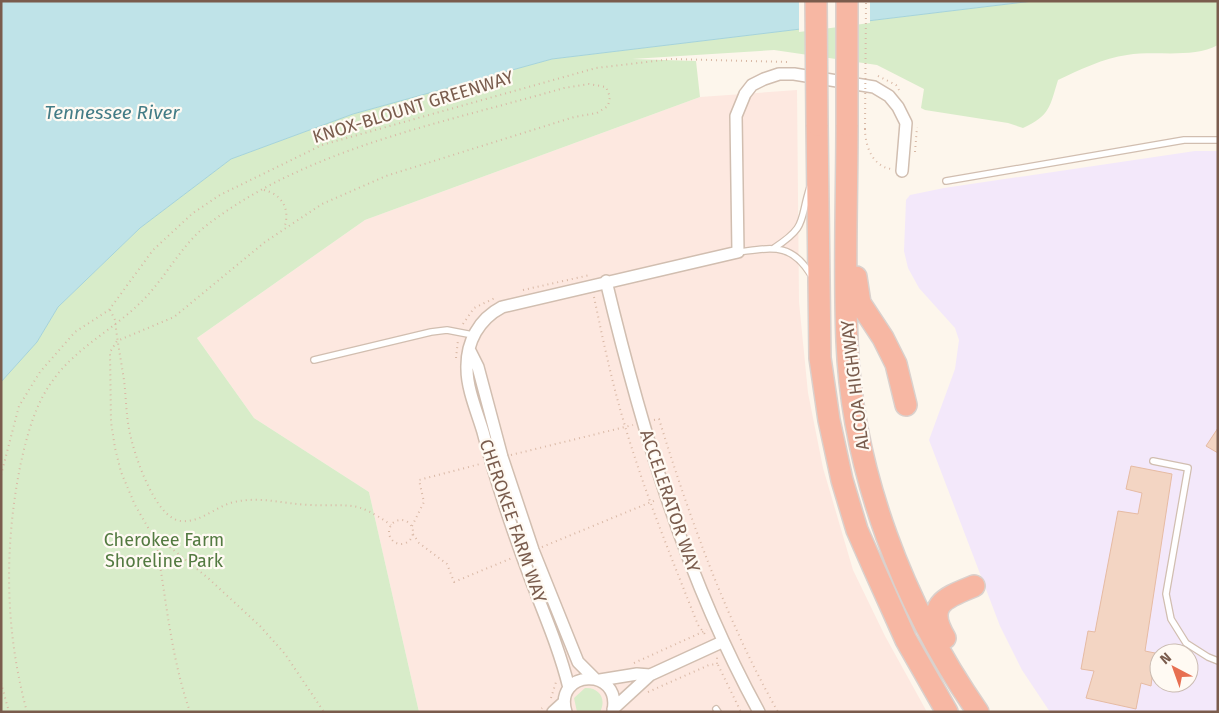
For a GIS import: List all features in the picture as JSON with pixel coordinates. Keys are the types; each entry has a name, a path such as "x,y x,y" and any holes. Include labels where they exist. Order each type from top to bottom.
{"highway":[{"name":"ALCOA HIGHWAY","path":"816,1 816,166 820,358 829,420 842,480 857,530 906,640 947,712"},
{"name":"ALCOA HIGHWAY","path":"847,1 856,127 847,162 847,343 857,430 875,501 902,573 927,628 978,712"},
{"path":"847,162 855,178 856,270 860,303 883,338 896,364 906,405"},
{"path":"974,586 954,594 938,607 935,614 943,635 976,690 993,712"}],"street":[{"path":"738,252 736,116 745,94 752,86 764,78 779,74 794,74 874,87 888,96 898,107 906,123 902,171"},
{"name":"CHEROKEE FARM WAY","path":"569,688 564,668 522,554 496,459 467,369 473,335 480,322 502,307 606,281 738,252"},
{"name":"ACCELERATOR WAY","path":"606,281 642,423 665,496 715,627 717,644 759,712"},
{"name":"CHEROKEE FARM WAY","path":"496,459 578,662 612,692 613,710"},
{"path":"613,710 650,674 717,644"},
{"path":"553,712 565,707 569,688 580,680 650,674"}],"lane":[{"path":"946,181 1184,140 1218,140"},
{"path":"774,248 800,227 816,166"},
{"name":"CHEROKEE FARM WAY","path":"738,252 774,248 796,255 802,260 818,285"},
{"path":"314,360 431,332 448,330 473,335"},
{"path":"1154,461 1188,468 1166,594 1171,619 1186,643 1218,661"}],"path":[{"path":"866,1 856,127 869,154 886,168 902,171 914,168 917,124"},
{"name":"KNOX-BLOUNT GREENWAY","path":"1,475 19,406 40,372 75,332 109,310 152,250 193,213 220,195 322,145 596,68 672,59 794,63"},
{"path":"861,74 880,77 896,85 900,92"},
{"path":"27,712 13,648 8,576 16,485 24,448 32,419 51,383 92,341 116,326 144,300 204,227 264,190 361,147 564,88 589,84 606,87 610,97 608,106 597,113 574,117 386,176 322,204 283,229 174,317 117,340 110,352 111,422 115,448 121,472 134,505 150,531 158,540 208,578 260,626 285,654 324,712"},
{"path":"264,190 274,192 283,202 286,221 283,229"},
{"path":"522,290 590,273 608,365 625,427 658,523 698,625 717,644 717,664 741,712"},
{"path":"456,360 455,353 460,331 474,308 503,295"},
{"path":"109,310 116,326 129,430 135,452 158,506 167,516 181,521 200,518 232,503 257,498 309,506 353,504 371,510 391,525"},
{"path":"391,525 391,537 401,543 411,538 412,526 424,502 420,480 496,459 659,419 684,499 733,620 778,712"},
{"path":"391,525 402,520 412,526"},
{"path":"158,540 158,553 169,634 181,685 190,712"},
{"path":"627,666 733,620"},
{"path":"644,694 709,664 717,664"},
{"path":"538,712 551,698 556,686 555,671 564,668"},
{"path":"1,683 9,712"}],"shaded area":[{"path":"797,90 799,302 808,393 823,468 853,570 885,636 927,712 419,712 369,492 254,418 197,338 365,220 700,97"},
{"path":"1195,151 1218,151 1218,712 1050,712 1022,670 1000,626 929,440 955,369 959,340 955,328 919,288 908,268 904,251 906,200 910,195 944,188"}],"green space":[{"name":"Cherokee Farm Shoreline Park","path":"1033,1 1218,1 1218,45 1197,52 1127,55 1083,68 1058,80 1048,109 1039,119 1023,128 1008,123 925,110 921,108 924,89 877,65 774,50 632,59 696,61 700,97 365,220 197,338 254,418 369,492 419,712 1,712 2,381 37,342 58,307 140,228 231,159 353,114 552,59"},
{"path":"585,688 598,692 602,698 603,703 600,712 577,712 574,698"}],"water":[{"name":"Tennessee River","path":"1,1 1033,1 552,59 353,114 231,159 140,228 58,307 37,342 1,382"}],"pier":[{"path":"799,1 870,1 870,23 799,32"}],"building":[{"path":"1218,428 1218,453 1206,446"},
{"path":"1131,466 1172,474 1145,651 1149,652 1149,685 1141,683 1136,709 1086,698 1094,671 1081,669 1088,631 1095,632 1118,511 1138,514 1142,493 1126,489"}]}
